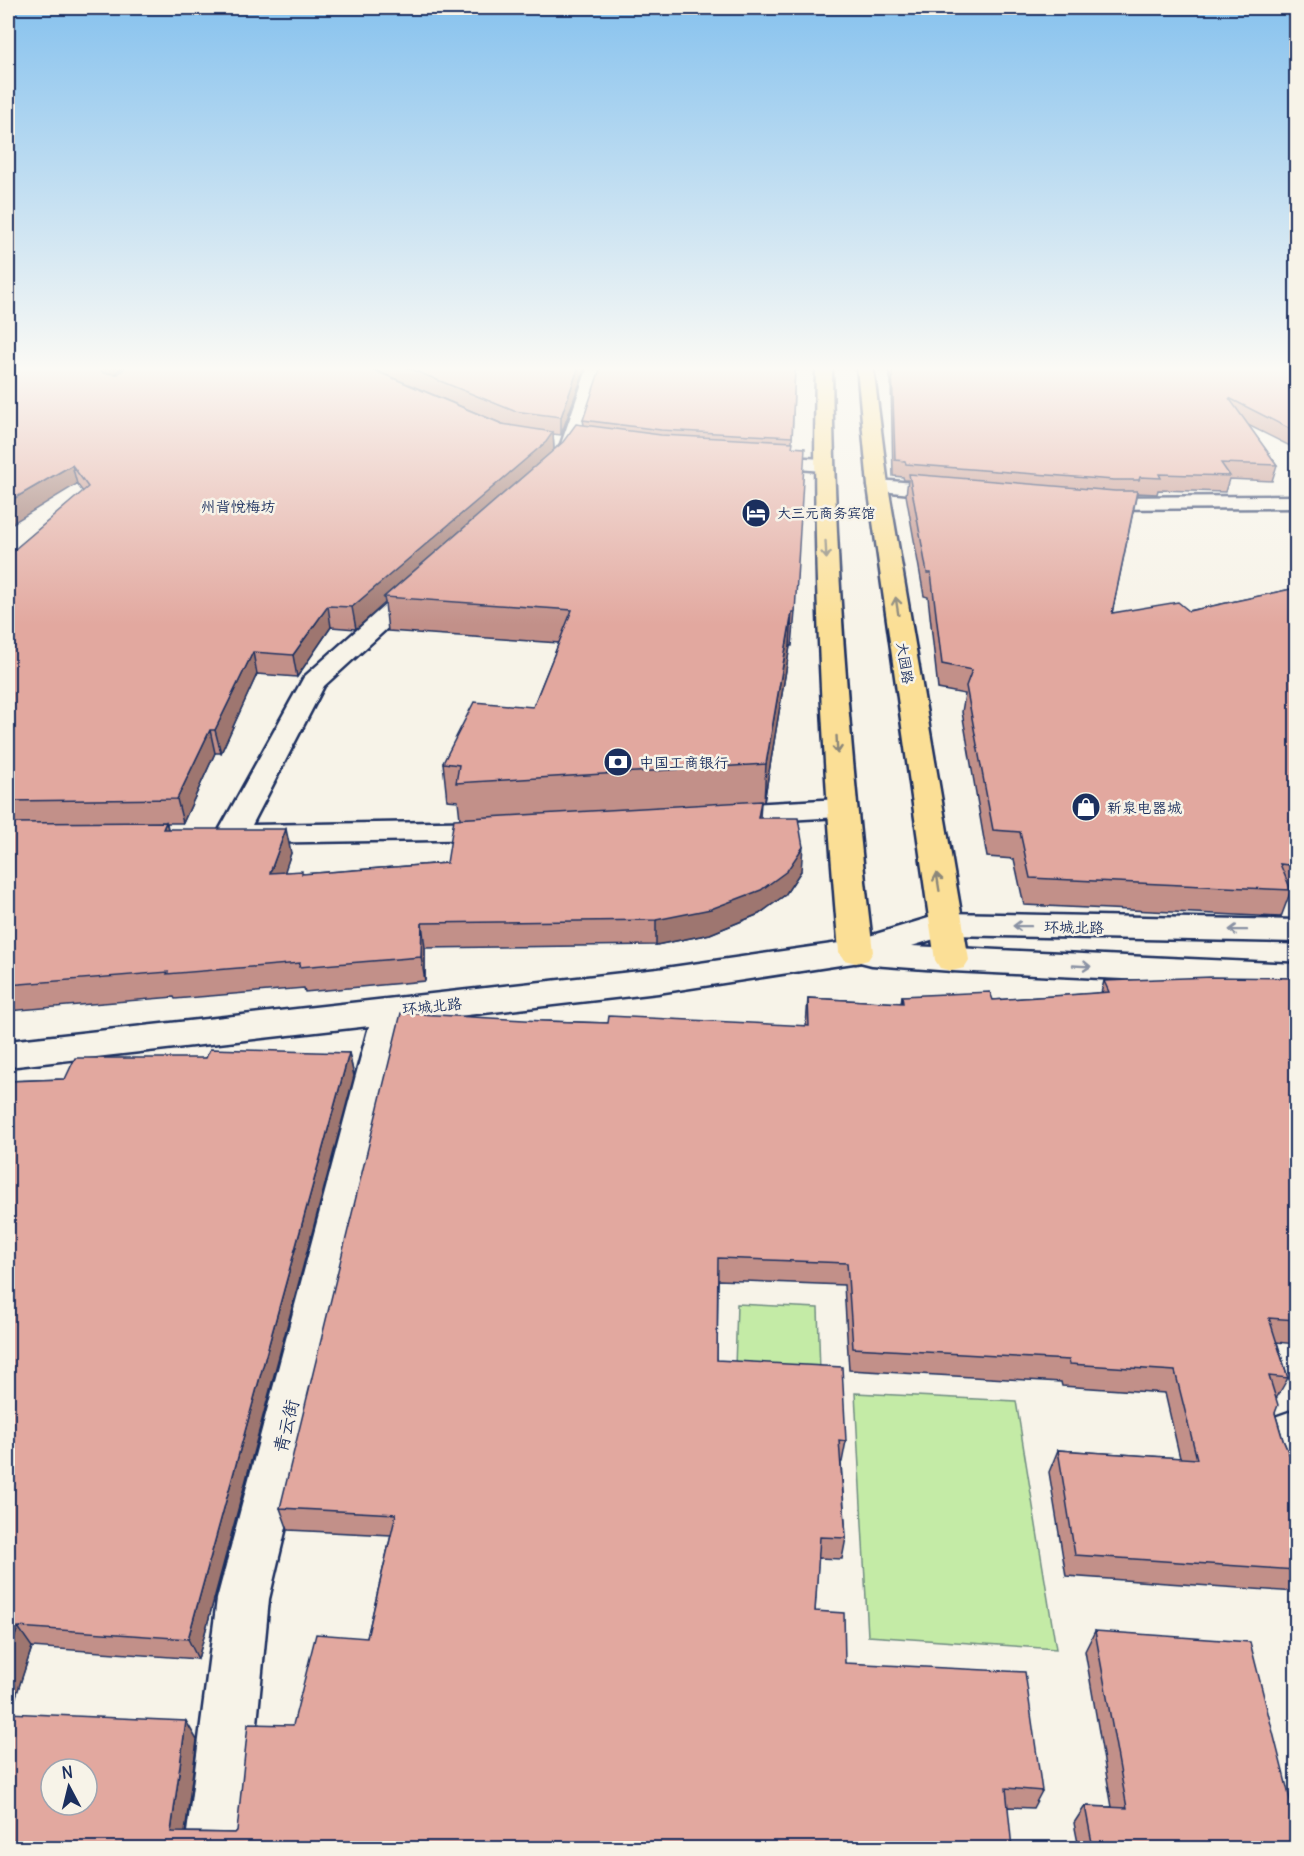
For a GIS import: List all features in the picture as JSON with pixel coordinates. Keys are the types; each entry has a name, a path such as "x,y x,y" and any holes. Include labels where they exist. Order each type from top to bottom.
{"main road":[{"path":"822,453 840,808 855,952"},
{"name":"大园路","path":"874,453 952,960"}],"street":[{"path":"539,481 573,453"},
{"path":"742,460 822,465"},
{"path":"878,486 971,493"},
{"path":"1064,501 1110,505 1296,502"},
{"path":"435,573 313,682 220,834 461,832 520,828"},
{"path":"686,818 840,808"},
{"name":"环城北路","path":"8,1053 658,981 855,952 945,924 1296,932"},
{"name":"环城北路","path":"855,952 952,960 1296,976"},
{"name":"青云街","path":"214,1848 243,1599 391,1010"}],"green space":[{"path":"737,1304 818,1308 820,1373 735,1368"},
{"path":"855,1393 1016,1401 1056,1649 868,1636"}],"building":[{"path":"8,453 534,453 352,607 328,606 293,655 253,652 215,730 210,730 177,799 8,801 8,555 88,487 72,465 8,502"},
{"path":"551,453 805,453 795,612 792,612 766,764 456,783 459,765 443,763 474,702 533,707 572,610 384,597"},
{"path":"895,453 1268,453 1277,465 1221,463 1230,476 1159,474 1161,478 1140,477 1139,480 1114,480 906,464 905,461 895,460"},
{"path":"909,474 1137,491 1112,613 1178,602 1189,611 1296,588 1296,866 1280,864 1291,890 1030,878 1020,832 993,830 966,686 972,670 942,664 931,573 927,573"},
{"path":"761,801 758,818 798,818 803,847 787,871 761,890 711,909 656,920 422,923 421,957 299,967 300,963 8,985 8,823 166,822 163,829 286,829 270,873 302,871 302,874 447,863 454,819"},
{"path":"1212,977 1296,978 1296,1320 1269,1318 1288,1378 1269,1376 1278,1405 1275,1413 1283,1440 1296,1464 1296,1570 1075,1555 1058,1450 1197,1459 1175,1371 1070,1364 1069,1360 853,1348 847,1263 718,1258 717,1360 842,1367 846,1441 839,1440 846,1538 820,1537 815,1611 844,1613 845,1663 1025,1672 1042,1791 1006,1788 1012,1848 8,1848 8,1713 186,1721 171,1832 235,1833 248,1724 293,1725 316,1634 367,1638 396,1514 280,1508 401,1013 608,1023 609,1016 809,1026 808,998 903,1003 902,996 990,992 993,1000 1109,992 1104,981"},
{"path":"210,1049 349,1053 188,1639 18,1627 8,1657 8,1081 65,1079 75,1058 206,1058"},
{"path":"1095,1631 1250,1642 1294,1815 1296,1815 1296,1848 1093,1848 1085,1806 1127,1808"}],"place":[{"name":"大三元商务宾馆","path":"756,513"},
{"name":"中国工商银行","path":"618,762"},
{"name":"新泉电器城","path":"1086,807"}],"district":[{"name":"州背悦梅坊","path":"238,506"}]}
